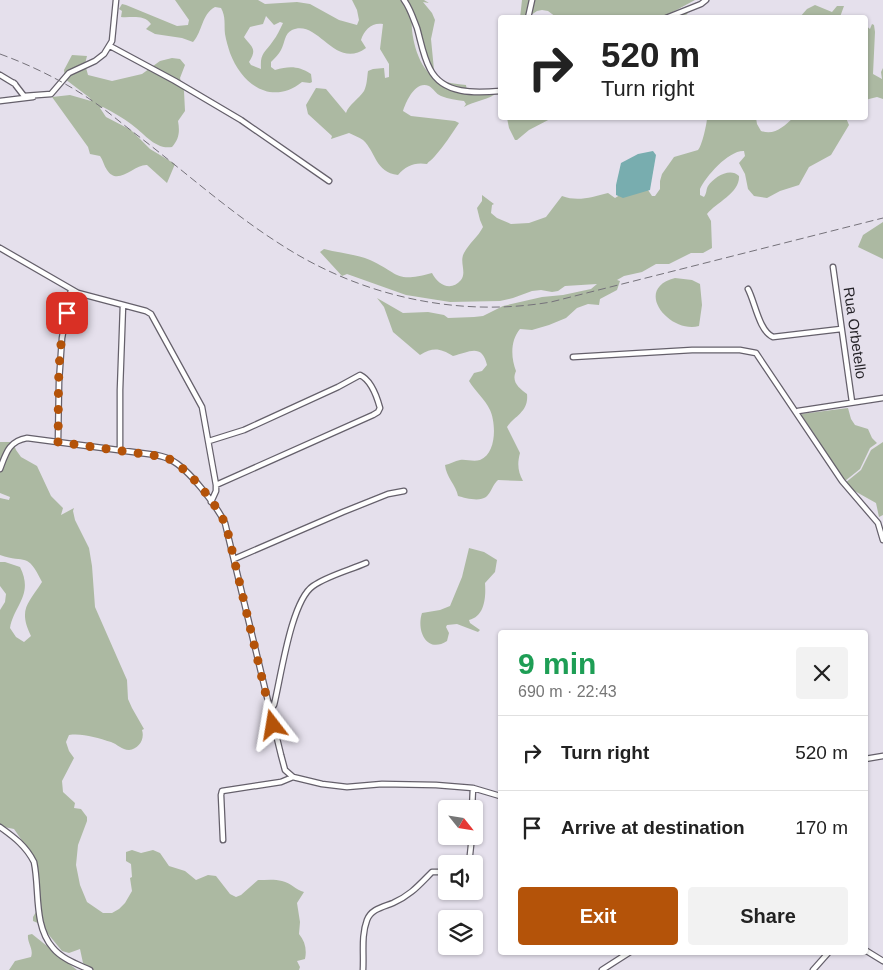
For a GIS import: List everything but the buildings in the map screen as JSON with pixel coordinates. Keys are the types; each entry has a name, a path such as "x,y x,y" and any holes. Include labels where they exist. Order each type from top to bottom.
{"street":[{"path":"14,83 25,93 47,95 54,93 69,73 95,61 104,54 110,46 114,31 116,0"},
{"path":"404,0 412,14 425,59 434,76 449,86 470,93 498,91"},
{"path":"529,15 532,0"},
{"path":"673,15 706,0"},
{"path":"110,46 241,120 329,181"},
{"path":"0,76 14,83 25,93"},
{"path":"16,99 18,88"},
{"path":"16,99 25,93"},
{"path":"0,101 37,95"},
{"path":"0,248 71,290 96,299 146,310 151,314 202,407 216,485 216,491 211,502"},
{"name":"Rua Orbetello","path":"833,267 852,402"},
{"path":"748,289 763,327 773,337 841,328"},
{"path":"58,442 62,338 71,290"},
{"path":"120,450 123,305"},
{"path":"573,357 692,350 756,352 842,481 878,523 883,540"},
{"path":"208,441 244,430 360,375 365,377 370,384 380,408 373,415 216,485"},
{"path":"798,411 883,398"},
{"path":"0,469 9,446 27,438 156,455 171,460 186,471 225,523 269,710 286,770 293,777 300,780 347,787 403,784 473,788 498,795"},
{"path":"234,558 388,494 404,491"},
{"path":"269,710 274,705 302,598 315,584 366,563"},
{"path":"868,758 883,756"},
{"path":"223,840 222,791 280,782 293,777"},
{"path":"472,800 473,788"},
{"path":"0,827 22,844 30,853 34,862 40,914 49,942 63,956 90,970"},
{"path":"363,970 364,937 370,915 376,910 394,903 416,890 432,872 438,872"},
{"path":"868,952 883,961"},
{"path":"602,970 625,955"},
{"path":"813,970 826,955"}],"shaded area":[{"path":"175,0 258,0 265,4 297,2 310,4 339,20 357,25 359,20 357,10 352,0 424,0 429,3 423,2 435,20 431,39 434,70 431,68 412,18 412,26 414,44 426,70 439,80 466,85 467,91 477,94 494,95 464,107 466,104 464,101 441,96 429,86 419,86 415,89 403,111 411,116 459,123 427,164 411,165 398,175 390,173 380,166 367,145 360,138 349,133 331,139 332,136 308,114 306,105 316,88 326,89 346,113 364,91 368,71 384,68 385,78 389,77 389,64 380,49 383,24 375,24 366,30 361,40 366,48 355,53 345,53 336,49 310,31 301,28 292,30 286,36 280,52 271,62 271,67 275,70 290,67 302,69 311,74 312,82 302,82 291,89 280,92 269,92 250,83 235,64 226,41 223,11 221,8 215,7 210,10 193,42 182,38 155,34 146,29 151,24 148,21 137,17 121,17 122,11 119,9 122,4 126,5 177,26 188,25 189,20","holes":["266,16 274,25 280,22 283,23 276,37 263,54 261,69 251,65 249,62 253,54 253,48 244,37 250,27 263,24"]},
{"path":"522,0 695,0 671,13 688,13 686,15 553,15 548,11 542,10 531,15 520,15"},
{"path":"815,5 832,12 837,6 844,6 841,15 802,15 807,9"},
{"path":"872,24 874,25 873,74 882,79 881,72 883,68 883,99 877,97 868,99 868,27 870,29"},
{"path":"72,55 87,56 85,64 88,75 112,81 142,74 160,61 172,58 180,59 185,65 180,78 184,91 185,111 178,121 178,135 172,147 160,146 121,117 103,107 100,108 106,117 131,130 150,149 175,164 167,183 147,165 121,176 111,175 100,156 90,154 88,147 52,97 70,95 91,101 90,98 65,79 64,70"},
{"path":"507,120 548,120 529,130 517,140 515,140"},
{"path":"707,120 756,120 761,131 766,132 775,131 791,120 847,120 849,125 831,155 809,167 799,185 780,191 767,198 754,196 748,189 745,174 739,163 745,156 744,151 725,159 707,177 700,189 700,195 704,197 708,186 722,174 731,172 739,176 736,187 732,192 707,214 711,221 712,248 703,253 691,253 669,264 656,264 642,272 624,276 617,280 620,281 617,290 600,299 599,305 588,304 577,308 566,318 549,325 532,330 520,329 514,339 512,350 516,371 514,378 519,387 527,394 527,400 526,405 507,427 520,453 518,468 523,481 498,480 488,495 480,499 458,496 445,465 460,460 480,460 490,451 494,437 490,410 469,381 474,373 482,371 487,365 485,358 478,351 469,351 453,356 444,351 433,350 420,355 393,332 384,307 377,298 403,313 428,312 444,315 448,318 474,317 483,316 503,306 591,289 597,284 565,286 558,291 552,292 532,291 500,301 450,302 406,295 347,274 342,276 320,252 324,249 365,258 398,276 411,277 432,273 441,284 453,286 463,277 462,260 464,253 483,227 477,208 482,201 482,195 494,204 492,205 491,213 511,224 529,223 546,217 562,196 579,199 608,193 615,198 628,190 648,190 652,196 655,196 660,189 662,174 674,157 698,150"},
{"path":"653,151 656,155 650,190 623,198 616,195 616,185 621,163 638,154"},
{"path":"883,222 883,259 858,247 863,235"},
{"path":"675,278 692,280 700,284 702,305 699,326 688,327 677,323 667,317 660,309 656,300 657,291 662,284"},
{"path":"848,408 855,425 868,429 872,438 877,443 870,448 860,469 845,481 801,414"},
{"path":"0,442 13,442 21,457 37,466 51,496 63,508 61,515 74,508 75,520 89,548 95,607 127,680 128,699 144,729 142,730 143,737 140,743 136,748 129,750 111,742 85,735 69,735 66,742 74,758 62,781 63,792 75,803 74,808 81,809 87,817 78,845 76,865 80,885 87,902 103,913 112,913 125,903 132,891 130,878 132,877 131,864 126,861 126,852 132,850 141,853 153,850 160,853 169,866 185,871 196,880 208,875 216,876 230,894 236,897 258,880 285,882 304,892 297,903 300,922 299,934 306,952 305,959 297,961 300,967 299,970 88,970 83,963 80,949 69,953 62,951 40,924 33,921 38,891 30,852 14,829 4,827 0,831 0,610 5,602 6,594 0,586 0,562 20,567 24,577 24,593 10,628 16,637 24,642 31,636 25,619 26,607 42,582 29,562 0,555 0,498 9,500 10,497 0,493"},
{"path":"883,442 883,515 879,517 876,503 851,489 845,483 861,470 871,450"},
{"path":"469,548 484,552 497,560 495,572 485,583 485,600 481,610 474,618 469,620 470,623 480,630 478,632 457,624 447,625 449,633 447,641 434,645 425,639 422,633 422,613 450,606 462,577"},
{"path":"32,934 77,970 9,970 15,961 31,957 32,951 28,935"}],"railway":[{"path":"0,54 48,75 94,102 224,204 280,244 311,262 343,277 376,289 410,298 480,307 516,306 551,302 883,218"}],"route":[{"path":"67,313 63,330 59,382 58,442 165,457 186,471 215,506 227,529 273,725"}]}
